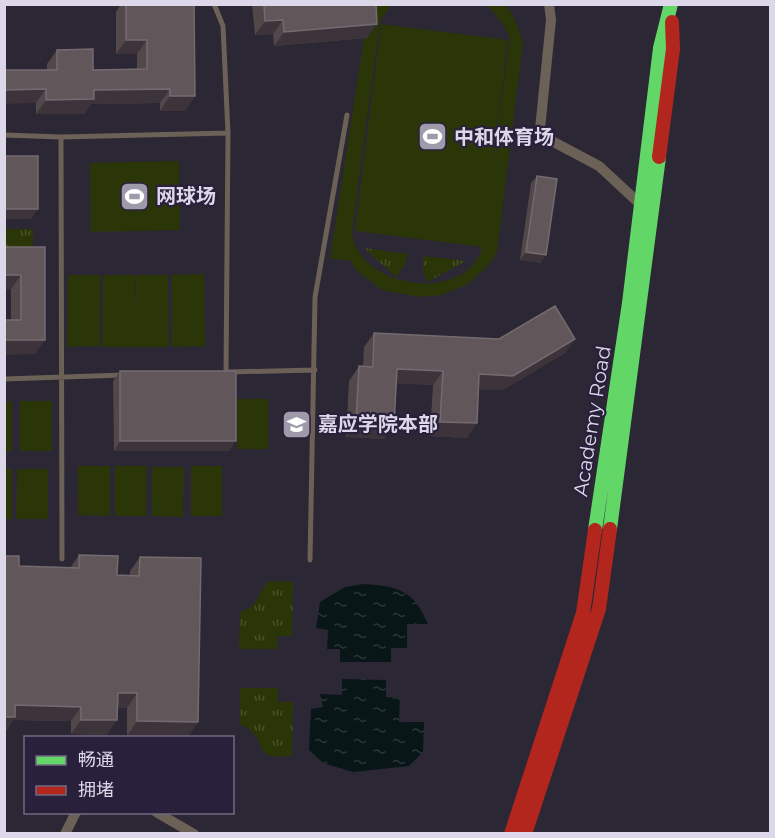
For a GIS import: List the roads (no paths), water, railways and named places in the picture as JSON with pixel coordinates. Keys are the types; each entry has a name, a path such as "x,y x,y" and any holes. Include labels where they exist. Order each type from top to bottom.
{"street":[{"path":"549,4 551,20 540,129 548,139 599,166 641,205"},
{"name":"Academy Road","path":"511,834 583,613 629,303 660,48 671,4"},
{"name":"Academy Road","path":"525,834 599,609 673,49 671,4"},
{"path":"65,834 75,814"},
{"path":"158,814 194,834"}],"lane":[{"path":"214,4 223,26 228,133 226,372"},
{"path":"310,560 315,297 347,115"},
{"path":"4,135 61,137 228,133"},
{"path":"61,137 62,559"},
{"path":"215,372 315,370"},
{"path":"4,379 133,375"}],"water":[{"path":"364,584 387,586 404,592 417,604 428,624 407,624 407,648 391,648 391,662 340,662 340,649 327,649 328,630 316,628 320,602 345,587"},
{"path":"342,679 386,680 386,697 400,698 399,722 424,722 423,752 409,766 353,772 323,763 309,750 311,709 323,707 320,694 342,695"}],"place":[{"name":"中和体育场","path":"433,137"},
{"name":"网球场","path":"135,196"},
{"name":"嘉应学院本部","path":"297,424"}]}
